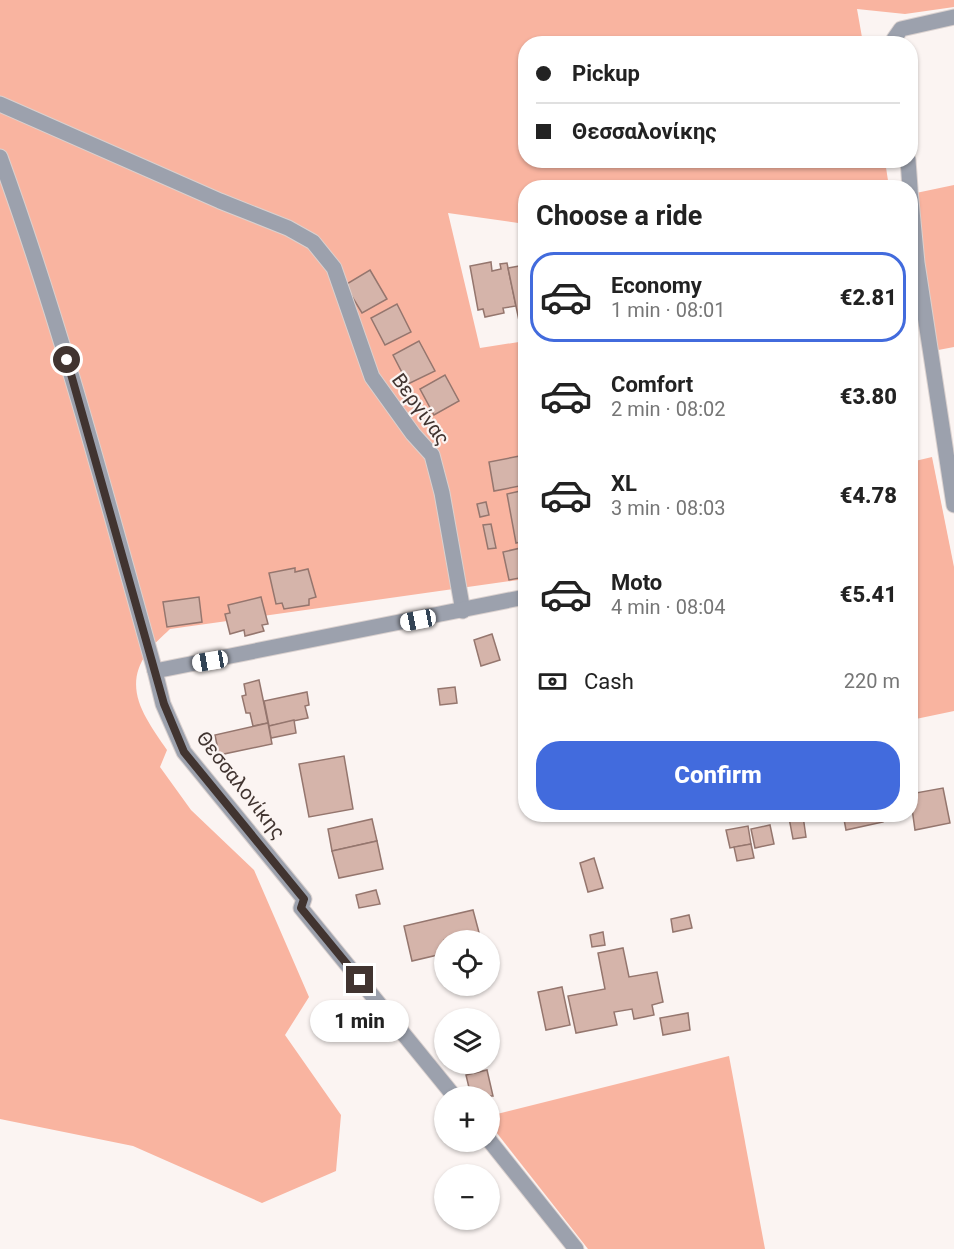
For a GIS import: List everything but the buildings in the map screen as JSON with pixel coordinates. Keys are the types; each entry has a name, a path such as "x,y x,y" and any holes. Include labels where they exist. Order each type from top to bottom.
{"street":[{"path":"896,36 901,29 954,17"},
{"name":"Βεργίνας","path":"0,104 220,201 288,228 314,242 334,268 372,377 413,434 432,455 442,493 463,611"},
{"name":"Θεσσαλονίκης","path":"0,157 42,279 79,400 164,704 184,752 304,899 301,908 446,1086"},
{"path":"918,286 954,505"},
{"path":"155,670 518,599"},
{"path":"499,1152 576,1249"}],"shaded area":[{"path":"0,0 954,0 954,7 905,14 857,9 862,36 518,36 518,168 886,168 888,180 518,180 518,223 448,213 480,348 518,342 518,580 170,629 147,653 136,679 137,692 145,716 167,750 160,767 191,810 254,870 309,997 285,1035 341,1115 336,1171 262,1203 133,1146 0,1119"},
{"path":"954,185 954,347 933,351 918,212 918,193"},
{"path":"932,457 954,567 954,711 918,719 918,460"},
{"path":"729,1056 765,1249 588,1249 500,1137 500,1113"}],"route":[{"path":"67,360 164,704 184,752 304,899 301,908 360,980"}]}
